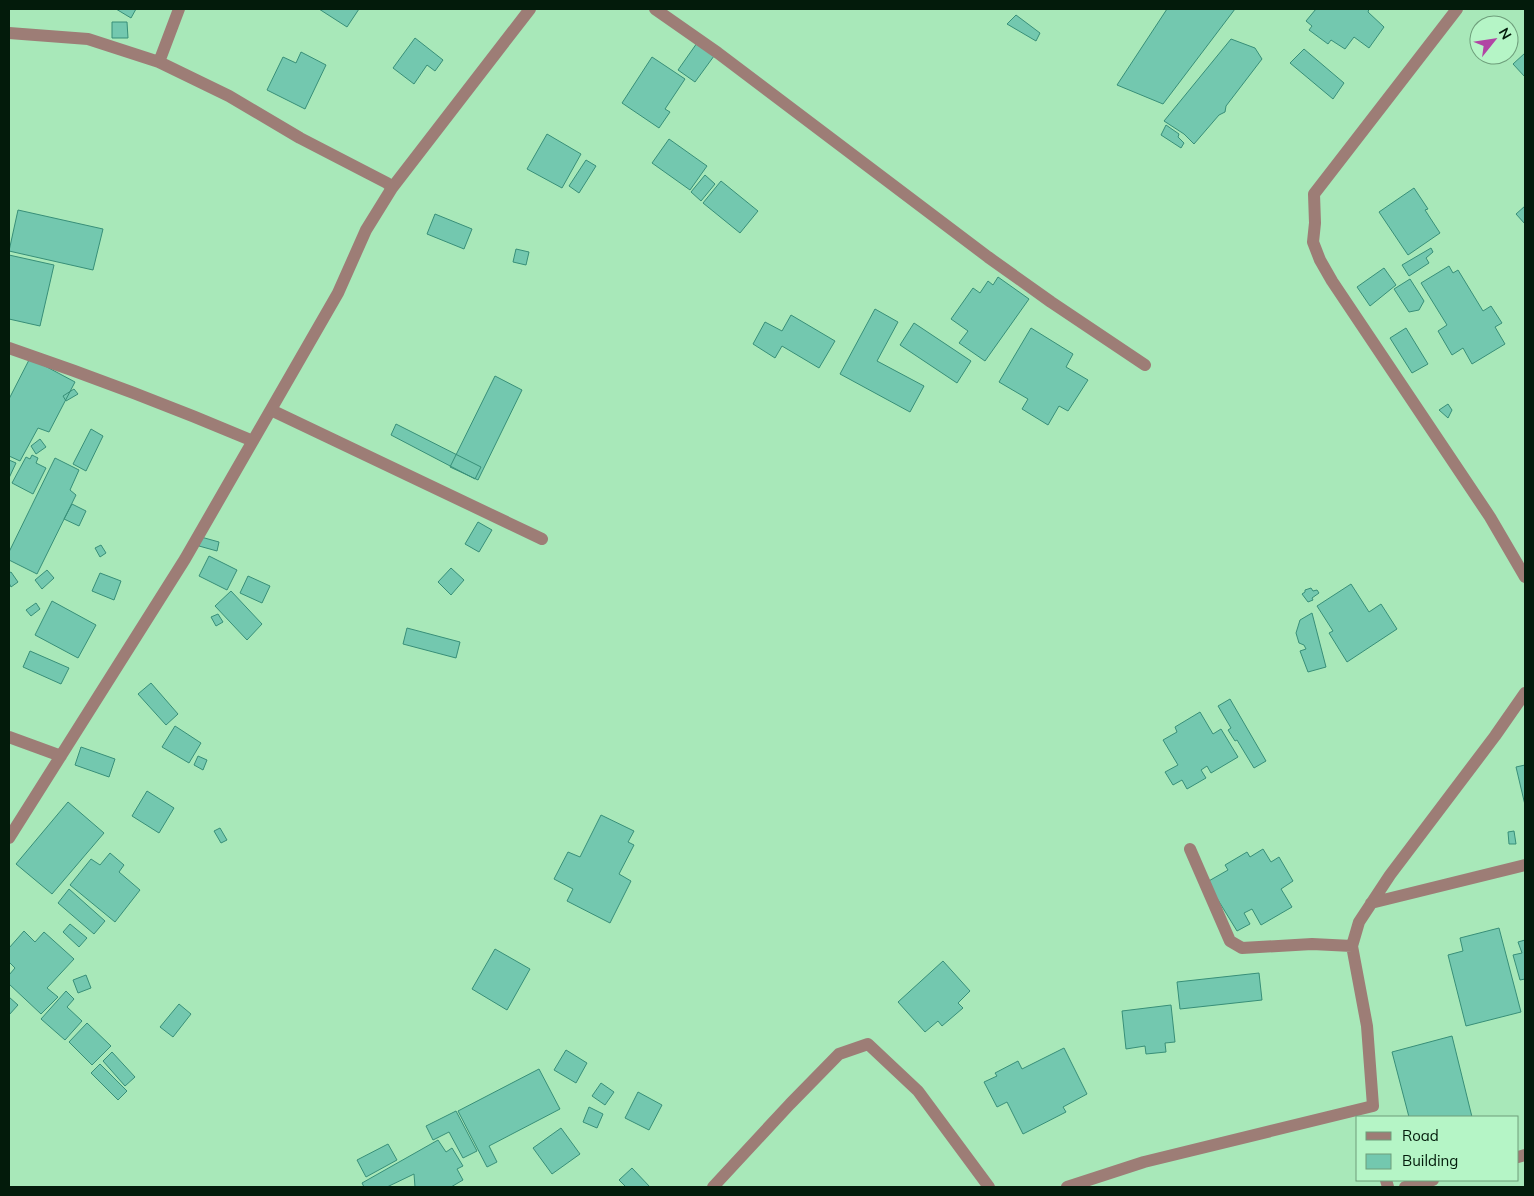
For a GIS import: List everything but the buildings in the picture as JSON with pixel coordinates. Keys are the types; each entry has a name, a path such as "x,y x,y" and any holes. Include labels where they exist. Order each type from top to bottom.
{"street":[{"path":"159,62 180,9"},
{"path":"9,838 185,559 338,293 366,230 392,188 530,9"},
{"path":"656,9 718,53 988,257 1145,365"},
{"path":"1457,9 1314,194 1315,223 1313,242 1320,260 1332,281 1490,517 1525,577"},
{"path":"9,33 88,39 159,62 229,96 300,138 387,183 392,188"},
{"path":"9,348 74,370 208,421 253,441"},
{"path":"271,410 542,539"},
{"path":"1067,1187 1144,1162 1374,1112 1366,1026 1352,946 1359,922 1390,875 1495,736 1525,693"},
{"path":"9,737 61,756"},
{"path":"1190,849 1230,941 1242,948 1312,944 1352,946"},
{"path":"1371,904 1525,865"},
{"path":"713,1187 839,1054 868,1044 918,1091 989,1187"},
{"path":"1405,1187 1429,1181"}]}
